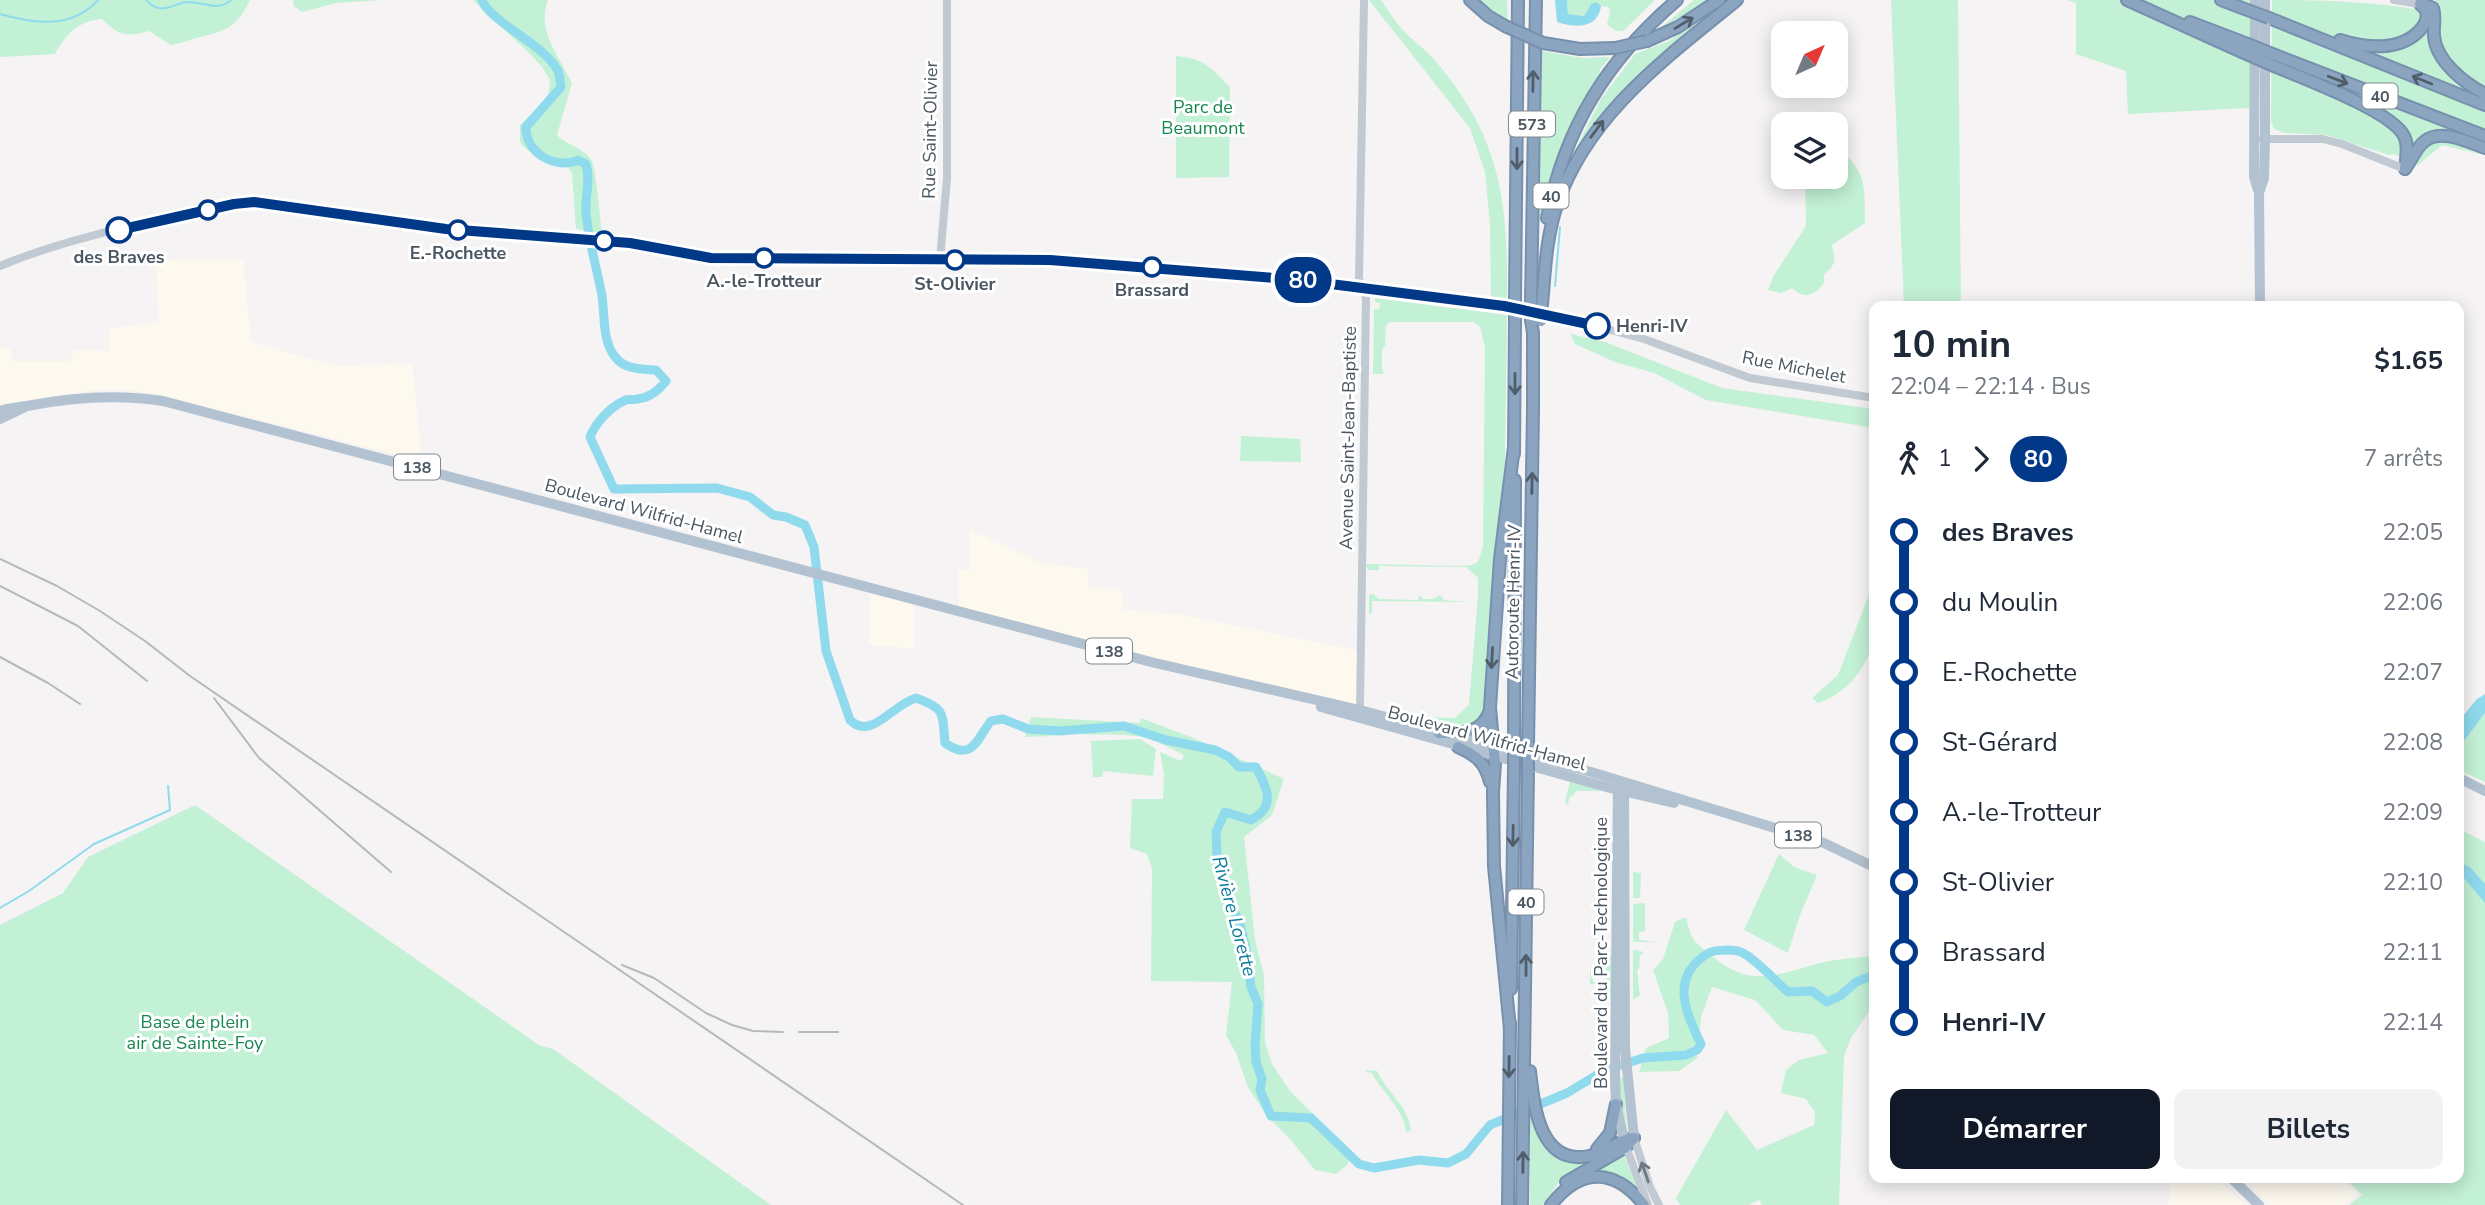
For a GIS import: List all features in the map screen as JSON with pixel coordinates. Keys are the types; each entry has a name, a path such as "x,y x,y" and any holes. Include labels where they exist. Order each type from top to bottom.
{"highway":[{"path":"1470,0 1505,26 1543,43 1580,49 1615,48 1647,41 1678,27 1719,0"},
{"name":"Autoroute Henri-IV","path":"1508,1205 1514,768 1518,0"},
{"name":"573","path":"1536,0 1537,304"},
{"name":"40","path":"1537,304 1545,231 1554,186 1574,128 1621,54 1677,0"},
{"path":"1533,409 1537,304 1557,207 1572,169 1588,141 1611,111 1635,87 1737,0"},
{"path":"2117,0 2244,48"},
{"path":"2127,0 2161,17"},
{"name":"40","path":"2135,0 2275,61 2485,136"},
{"name":"40","path":"2221,0 2485,105"},
{"path":"2269,18 2353,44 2386,46 2409,39 2423,26 2428,16 2420,4"},
{"path":"2420,4 2433,8 2434,39 2449,66 2485,94"},
{"path":"2275,61 2397,126 2407,143 2405,169"},
{"path":"2405,169 2424,142 2439,135 2485,148"},
{"name":"Autoroute Henri-IV","path":"1522,1205 1523,1120 1528,1097 1525,1033 1533,333 1536,321"},
{"path":"1510,1028 1494,866 1494,751 1490,707 1500,559 1514,447"},
{"path":"1439,733 1469,733 1482,725 1490,707"},
{"path":"1458,747 1478,757 1487,772 1493,792"},
{"path":"1528,1097 1546,1139 1566,1154 1590,1156 1628,1141"},
{"path":"1582,1156 1597,1149 1606,1140 1616,1104"},
{"path":"1550,1205 1556,1192 1568,1180 1628,1141"},
{"path":"1550,1205 1573,1184 1595,1177 1623,1184 1646,1205"}],"main road":[{"path":"2255,0 2260,139"},
{"path":"2260,301 2259,193 2254,177 2260,139 2265,0"},
{"name":"Boulevard Wilfrid-Hamel","path":"0,411 57,400 112,396 163,401 1155,663 1360,710 1494,751 1824,843 1869,865"},
{"name":"Boulevard Wilfrid-Hamel","path":"0,419 26,406"},
{"name":"Boulevard Wilfrid-Hamel","path":"1250,686 1458,747 1494,751"},
{"path":"2464,780 2485,791"},
{"name":"Boulevard Wilfrid-Hamel","path":"1621,786 1640,795 1717,811"},
{"name":"Boulevard du Parc-Technologique","path":"1621,786 1625,821 1625,1049 1628,1141"},
{"name":"Boulevard du Parc-Technologique","path":"1621,786 1615,1080 1616,1104 1628,1141"},
{"name":"Boulevard du Parc-Technologique","path":"1625,821 1632,799 1640,795"},
{"path":"2236,1183 2259,1205"}],"street":[{"name":"Rue Saint-Olivier","path":"940,260 947,178 947,0"},
{"name":"Avenue Saint-Jean-Baptiste","path":"1360,710 1366,298 1359,279 1364,0"},
{"path":"2394,0 2420,4"},
{"path":"2260,139 2323,139 2405,169"},
{"name":"Rue Michelet","path":"0,266 37,252 109,232 250,202 446,229 605,241 711,258 1061,260 1363,288 1504,306 1558,316 1644,339 1750,378 1869,397"},
{"name":"Boulevard du Parc-Technologique","path":"1628,1141 1646,1205"},
{"name":"Boulevard du Parc-Technologique","path":"1628,1141 1643,1168 1658,1205"}],"shaded area":[{"path":"243,259 251,342 335,366 412,363 422,461 160,395 128,390 95,390 0,405 0,348 10,348 14,361 71,361 73,350 109,351 110,328 159,323 156,260"},
{"path":"970,530 1041,563 1088,569 1088,587 1122,589 1123,610 1183,615 1365,652 1365,716 959,610 958,570 970,570"},
{"path":"870,593 914,604 914,649 869,645"},
{"path":"2171,1183 2222,1183 2246,1205 2168,1205"},
{"path":"2246,1183 2346,1183 2357,1193 2345,1205 2270,1205"}],"green space":[{"path":"0,0 250,0 239,18 227,28 177,44 171,45 149,31 123,34 102,19 79,26 64,40 55,54 0,57"},
{"path":"293,0 382,0 336,3 302,12 294,6"},
{"path":"473,0 548,0 545,11 547,32 572,83 557,135 585,153 592,161 602,233 576,229 572,173 567,166 536,155 520,142 520,125 548,97 550,80 529,53"},
{"path":"1369,0 1381,0 1399,26 1434,59 1476,120 1497,175 1502,203 1506,233 1507,300 1491,298 1490,223 1485,172 1470,128"},
{"path":"1476,0 1507,0 1508,24 1494,16"},
{"path":"1567,0 1655,0 1621,31 1614,30 1607,24 1609,7 1595,2 1584,16 1568,14"},
{"path":"1694,0 1713,0 1673,26 1652,35"},
{"path":"1891,0 1958,0 1961,301 1904,301"},
{"path":"2068,0 2250,0 2250,108 2128,114 2126,71 2076,54 2076,3"},
{"path":"2272,0 2357,2 2441,14 2440,4 2434,0 2485,0 2485,155 2442,145 2418,165 2394,154 2389,155 2327,135 2284,133 2274,129 2271,121"},
{"path":"1726,3 1629,89 1563,174 1601,99 1635,54 1669,41"},
{"path":"1542,51 1582,58 1610,57 1599,71 1601,73 1571,126 1556,163 1538,223 1539,63"},
{"name":"Parc de Beaumont","path":"1176,56 1200,62 1212,69 1230,87 1229,177 1176,178"},
{"path":"1848,157 1862,180 1865,223 1832,245 1833,265 1824,274 1824,283 1816,291 1805,295 1792,288 1781,293 1768,290 1774,275 1806,226 1805,189 1848,189"},
{"path":"1375,298 1507,315 1505,460 1489,637 1486,709 1480,723 1462,729 1402,716 1401,712 1404,709 1404,713 1421,717 1455,718 1469,705 1478,578 1466,567 1379,566 1379,570 1368,570 1366,564 1461,566 1478,562 1483,547 1485,347 1480,327 1474,322 1390,322 1386,325 1385,346 1382,349 1384,374 1373,374 1374,309 1379,309 1380,303 1375,302"},
{"path":"1571,334 1605,342 1722,388 1869,408 1869,427 1706,400 1654,373 1615,362 1575,344"},
{"path":"1241,436 1300,439 1301,462 1240,461"},
{"path":"1373,594 1379,599 1418,600 1420,595 1423,599 1434,599 1440,595 1444,600 1469,602 1372,601 1372,613 1369,614 1369,595"},
{"path":"1869,595 1869,654 1866,662 1854,679 1838,693 1818,703 1812,698 1838,675"},
{"path":"2485,713 2485,782 2464,772 2464,742"},
{"path":"1031,717 1140,723 1141,718 1196,739 1284,779 1272,815 1244,837 1255,940 1264,976 1265,1042 1272,1064 1290,1091 1352,1153 1348,1164 1336,1174 1315,1170 1266,1115 1248,1087 1236,1053 1226,1035 1232,982 1151,981 1152,869 1147,854 1130,848 1132,799 1163,799 1164,775 1160,752 1181,761 1184,755 1155,741 1137,736 1060,731 1051,736 1025,737"},
{"path":"1140,739 1156,749 1153,776 1103,771 1102,777 1093,777 1091,741"},
{"path":"1570,782 1600,790 1577,791 1569,798 1568,806 1565,801"},
{"name":"Base de plein air de Sainte-Foy","path":"195,805 539,1045 553,1049 771,1205 0,1205 0,925 63,893 88,857"},
{"path":"2464,832 2485,842 2485,1205 2349,1205 2362,1195 2350,1183 2464,1183"},
{"path":"1779,854 1794,867 1817,875 1788,953 1744,930"},
{"path":"1633,872 1641,873 1640,898 1633,898"},
{"path":"1645,903 1645,931 1639,932 1639,940 1657,942 1633,942 1633,904"},
{"path":"1686,917 1697,943 1728,968 1744,974 1773,975 1819,963 1869,957 1869,1011 1851,1038 1844,1056 1839,1205 1762,1205 1759,1200 1749,1205 1680,1205 1676,1198 1726,1110 1757,1150 1814,1125 1815,1112 1806,1099 1781,1093 1786,1070 1799,1060 1828,1053 1814,1035 1783,1030 1755,1000 1712,987 1701,1017 1697,1058 1679,1071 1639,1072 1646,1048 1669,1038 1668,1013 1653,970 1663,959 1675,922"},
{"path":"1633,950 1644,954 1640,955 1637,970 1640,995 1633,1000"},
{"path":"1606,953 1612,955 1613,1000 1601,1000 1601,984 1590,984 1590,970 1593,982 1606,983"},
{"path":"1366,1070 1377,1071 1406,1114 1411,1131 1406,1132 1397,1108 1371,1072 1367,1073"},
{"path":"1619,1077 1623,1077 1627,1132 1624,1133 1620,1108"},
{"path":"1534,1117 1538,1134 1546,1145 1594,1160 1559,1182 1543,1205 1530,1205 1530,1119"},
{"path":"1623,1153 1638,1188 1635,1190 1588,1172"}],"water":[{"path":"1555,0 1567,0 1568,14 1584,16 1591,4 1596,2 1601,6 1599,14 1591,23 1578,26 1557,22"},
{"path":"2485,694 2485,713 2464,741 2464,715"},
{"path":"2464,864 2470,867 2485,884 2485,903 2464,878"}],"waterway":[{"path":"0,14 52,22 76,16 98,0"},
{"path":"146,0 160,8 184,2 221,5 231,0"},
{"name":"Rivière Lorette","path":"482,0 495,16 542,52 558,71 561,87 526,127 527,136 536,152 543,157 560,163 578,160 586,164 587,222 602,296 608,344 620,362 635,368 656,370 666,381 650,395 626,400 615,406 596,426 590,437 614,489 717,488 750,497 773,515 805,525 814,547 826,651 850,720 858,725 874,724 916,698 938,709 943,719 945,743 962,750 973,746 991,721 1003,719 1028,729 1060,731 1124,726 1166,740 1215,750 1229,757 1239,767 1256,767 1266,789 1267,803 1264,809 1251,820 1225,812 1216,832 1217,854 1230,906 1239,920 1251,987 1258,1004 1256,1062 1262,1079 1260,1090 1271,1116 1311,1118 1359,1164 1374,1168 1419,1160 1448,1163 1466,1154 1490,1125 1567,1093 1605,1070 1643,1058 1686,1055 1697,1050 1701,1044 1686,1008 1685,984 1695,963 1710,952 1725,950 1743,953 1788,992 1812,991 1827,1002 1840,996 1856,982 1869,977"},
{"path":"1555,286 1560,227"},
{"path":"0,908 29,891 94,844 170,810 168,786"}],"railway":[{"path":"0,559 57,586 145,641 190,676 963,1205"},
{"path":"0,586 78,626 147,681"},
{"path":"0,657 80,704"},
{"path":"214,698 259,758 391,872"},
{"path":"622,965 654,978 706,1013 732,1025 753,1031 783,1032"},
{"path":"799,1032 838,1032"}],"bus line":[{"name":"80","path":"119,230 234,204 254,202 446,229 630,243 711,258 1085,261 1299,280 1504,306 1597,326"}],"place":[{"name":"des Braves","path":"119,230"},
{"name":"E.-Rochette","path":"458,230"},
{"name":"A.-le-Trotteur","path":"764,258"},
{"name":"St-Olivier","path":"955,260"},
{"name":"Brassard","path":"1152,267"},
{"name":"Henri-IV","path":"1597,326"}]}
